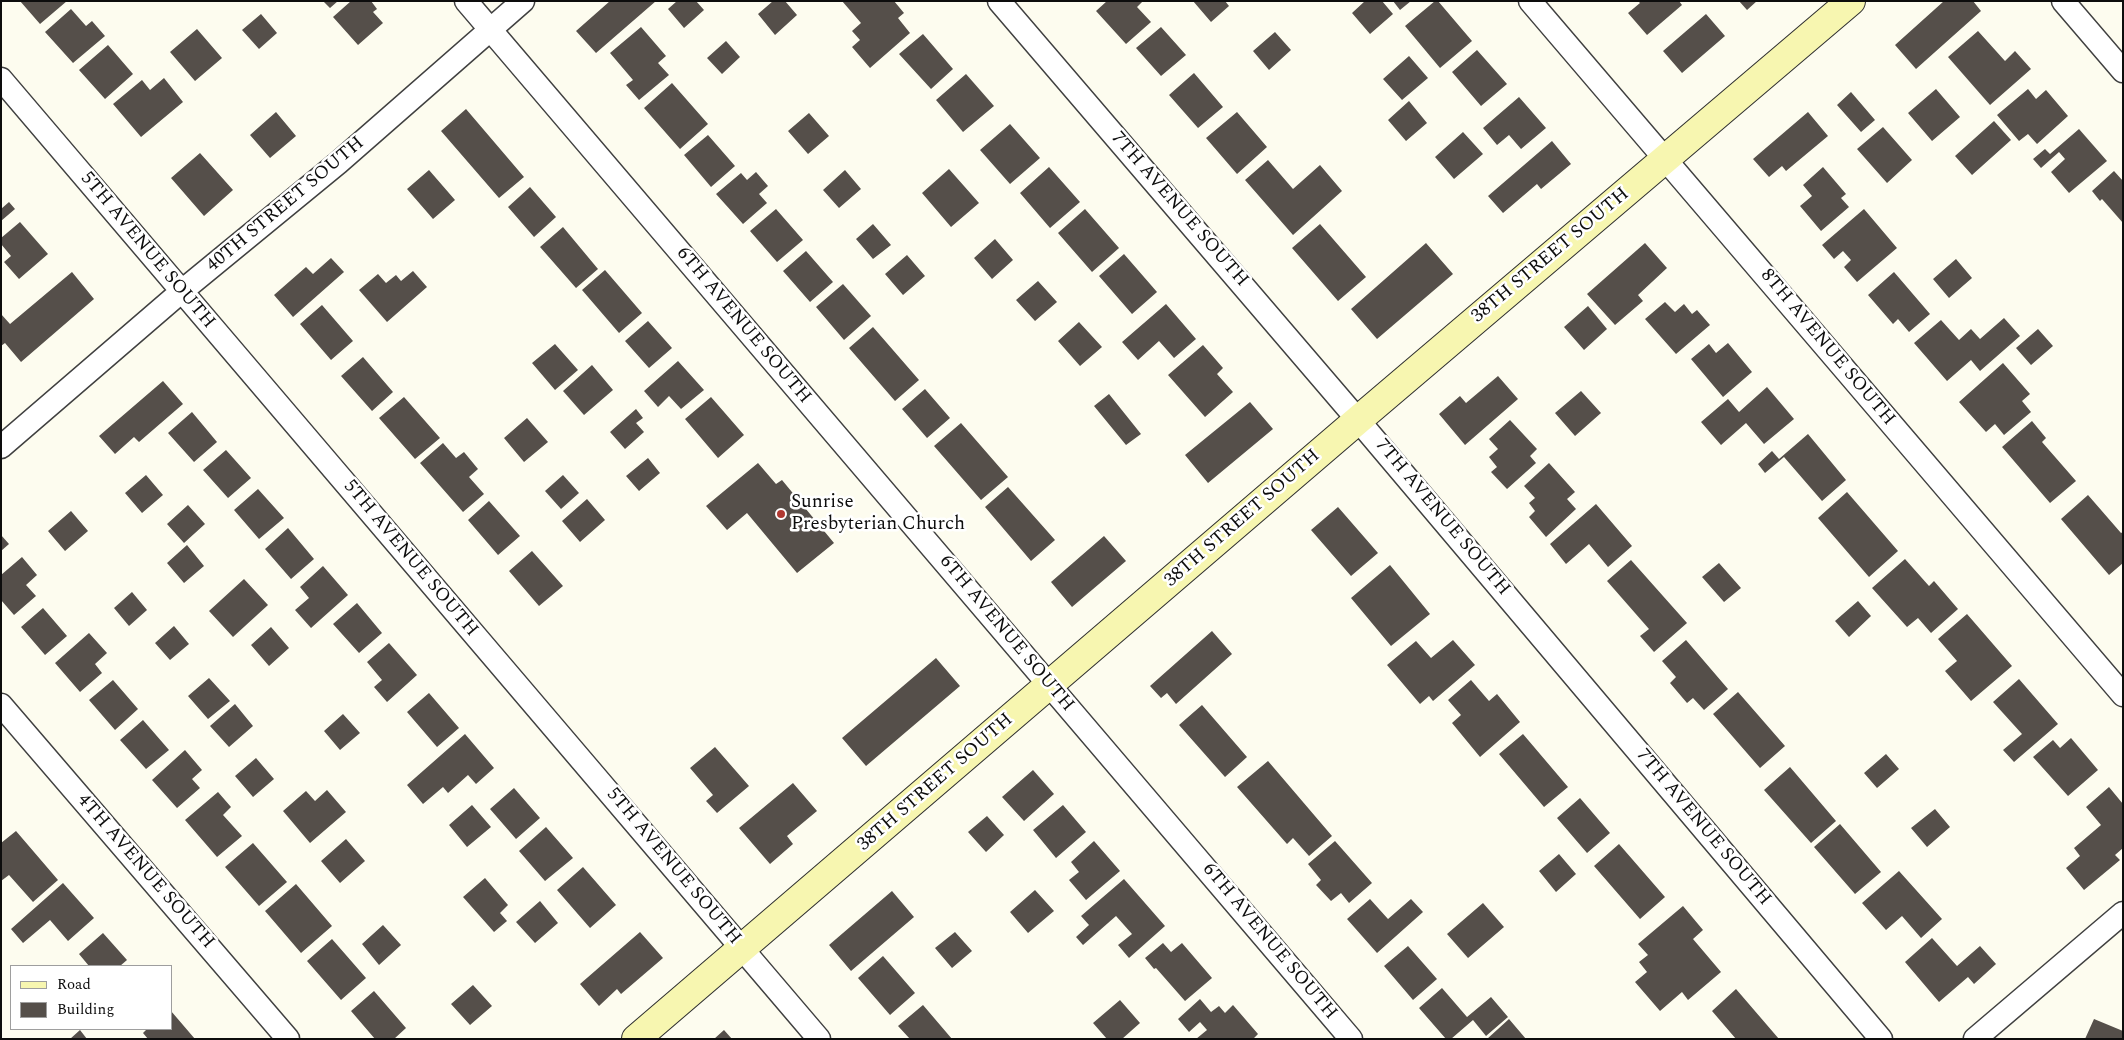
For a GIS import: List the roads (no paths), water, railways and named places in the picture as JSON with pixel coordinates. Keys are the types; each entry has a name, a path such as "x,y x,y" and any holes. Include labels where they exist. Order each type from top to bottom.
{"main road":[{"name":"38TH STREET SOUTH","path":"636,1039 1358,420 1851,1"}],"street":[{"name":"6TH AVENUE SOUTH","path":"466,1 1351,1039"},
{"name":"40TH STREET SOUTH","path":"1,446 182,291 338,163 523,1"},
{"name":"7TH AVENUE SOUTH","path":"999,1 1358,420 1881,1039"},
{"name":"8TH AVENUE SOUTH","path":"1530,1 2123,695"},
{"path":"2063,1 2123,71"},
{"name":"5TH AVENUE SOUTH","path":"1,79 819,1039"},
{"name":"4TH AVENUE SOUTH","path":"1,705 288,1039"},
{"path":"1975,1039 2123,913"}],"place":[{"name":"Sunrise Presbyterian Church","path":"781,514"}]}
